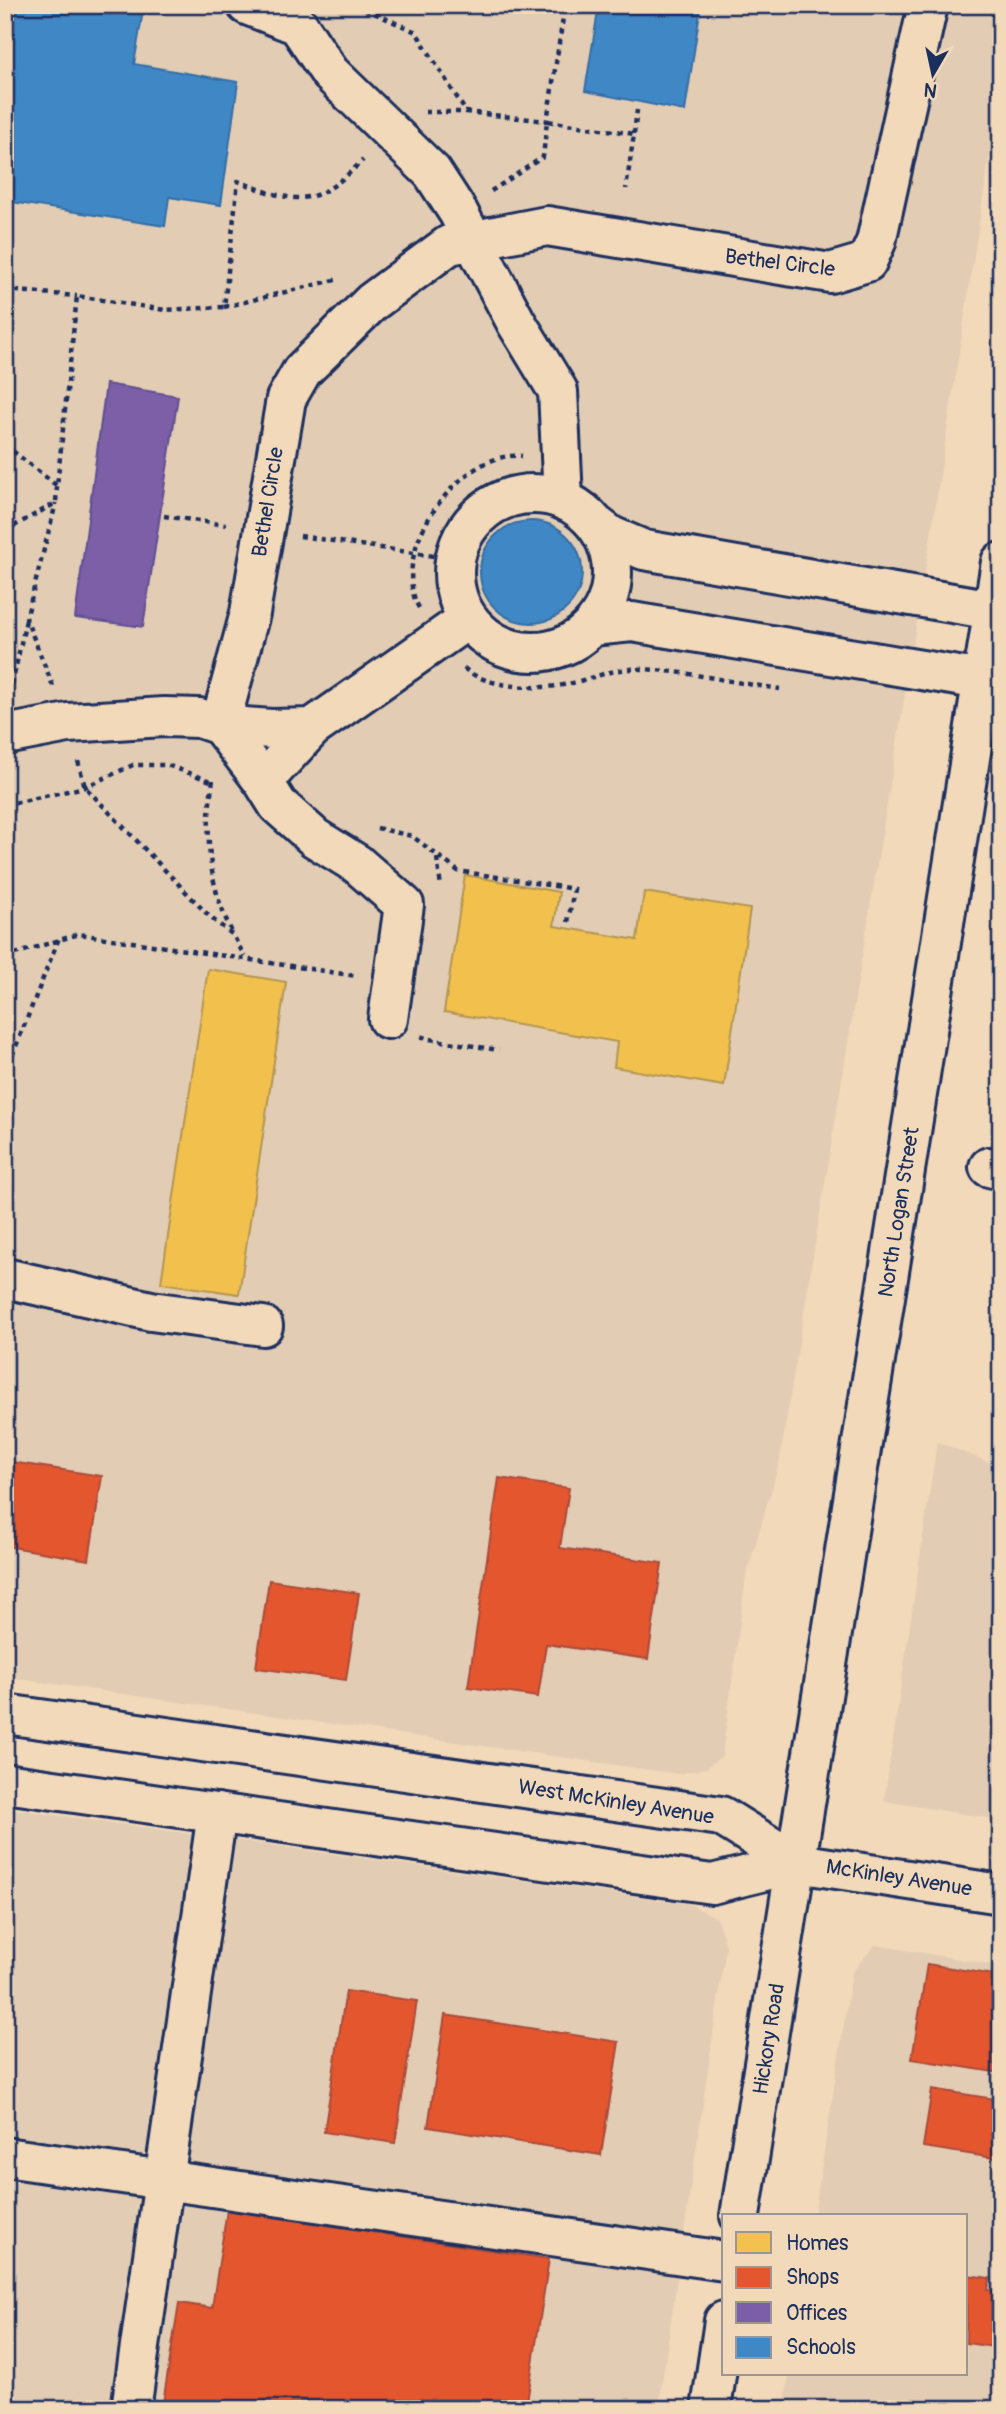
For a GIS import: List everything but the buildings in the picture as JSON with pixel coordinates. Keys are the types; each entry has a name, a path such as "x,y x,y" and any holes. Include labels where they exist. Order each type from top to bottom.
{"street":[{"path":"247,5 298,24 330,73 432,172 558,391 563,500"},
{"name":"Bethel Circle","path":"220,725 250,613 286,399 302,371 372,302 449,245 466,227 547,226 830,273 867,262 876,242 929,5"},
{"path":"453,629 456,590 454,559 462,537 476,518 494,504 516,496 540,494 563,500 611,536 644,550 993,610"},
{"path":"453,629 528,653 552,650 574,641 592,626 608,599 612,567 609,552 595,524"},
{"name":"North Logan Street","path":"797,1863 1001,562"},
{"path":"592,626 632,621 982,680"},
{"path":"270,793 312,728 453,629"},
{"path":"7,719 68,723 187,718 220,725 271,729 312,728"},
{"path":"220,725 270,793 315,838 357,864 404,905 390,1000"},
{"path":"5,1278 151,1311 263,1326"},
{"name":"West McKinley Avenue","path":"5,1714 721,1816 797,1863"},
{"path":"5,1783 712,1884 797,1863"},
{"path":"131,2409 216,1813"},
{"name":"McKinley Avenue","path":"797,1863 1001,1894"},
{"name":"Hickory Road","path":"740,2214 797,1863"},
{"path":"5,2157 722,2261"},
{"path":"711,2409 722,2334"}],"path":[{"path":"356,5 416,32 466,113"},
{"path":"466,227 543,157 565,5"},
{"path":"626,189 637,110"},
{"path":"5,290 77,296 165,310 225,307 238,181 277,197 318,197 348,175 410,111 547,121 634,134"},
{"path":"7,719 26,619 56,503 77,296"},
{"path":"5,445 57,486"},
{"path":"563,461 510,455 477,469 444,494 424,523 415,552 413,572 416,603 453,629 467,672 492,681 523,686 558,686 604,673 640,668 787,691"},
{"path":"5,531 56,503"},
{"path":"164,516 454,559"},
{"path":"26,619 68,723"},
{"path":"220,725 208,812 210,858 220,908 245,957"},
{"path":"5,805 85,787 134,765 167,765 212,781 270,793"},
{"path":"85,787 211,918 233,935"},
{"path":"372,827 412,836 437,858 458,871 574,889 568,922"},
{"path":"437,858 442,896"},
{"path":"5,957 59,938 79,934 245,957 390,1000"},
{"path":"5,1074 59,938"},
{"path":"425,1025 423,1038 499,1050"}],"shaded area":[{"path":"5,5 1001,5 1001,81 929,547 779,1464 746,1576 722,1756 706,1768 678,1774 5,1677"},
{"path":"937,1442 1001,1467 1001,1820 884,1801"},
{"path":"5,1808 689,1904 717,1918 726,1946 658,2409 5,2409"},
{"path":"875,1945 1001,1966 1001,2409 784,2409 789,2376 968,2376 968,2214 814,2214 852,1972"}]}
